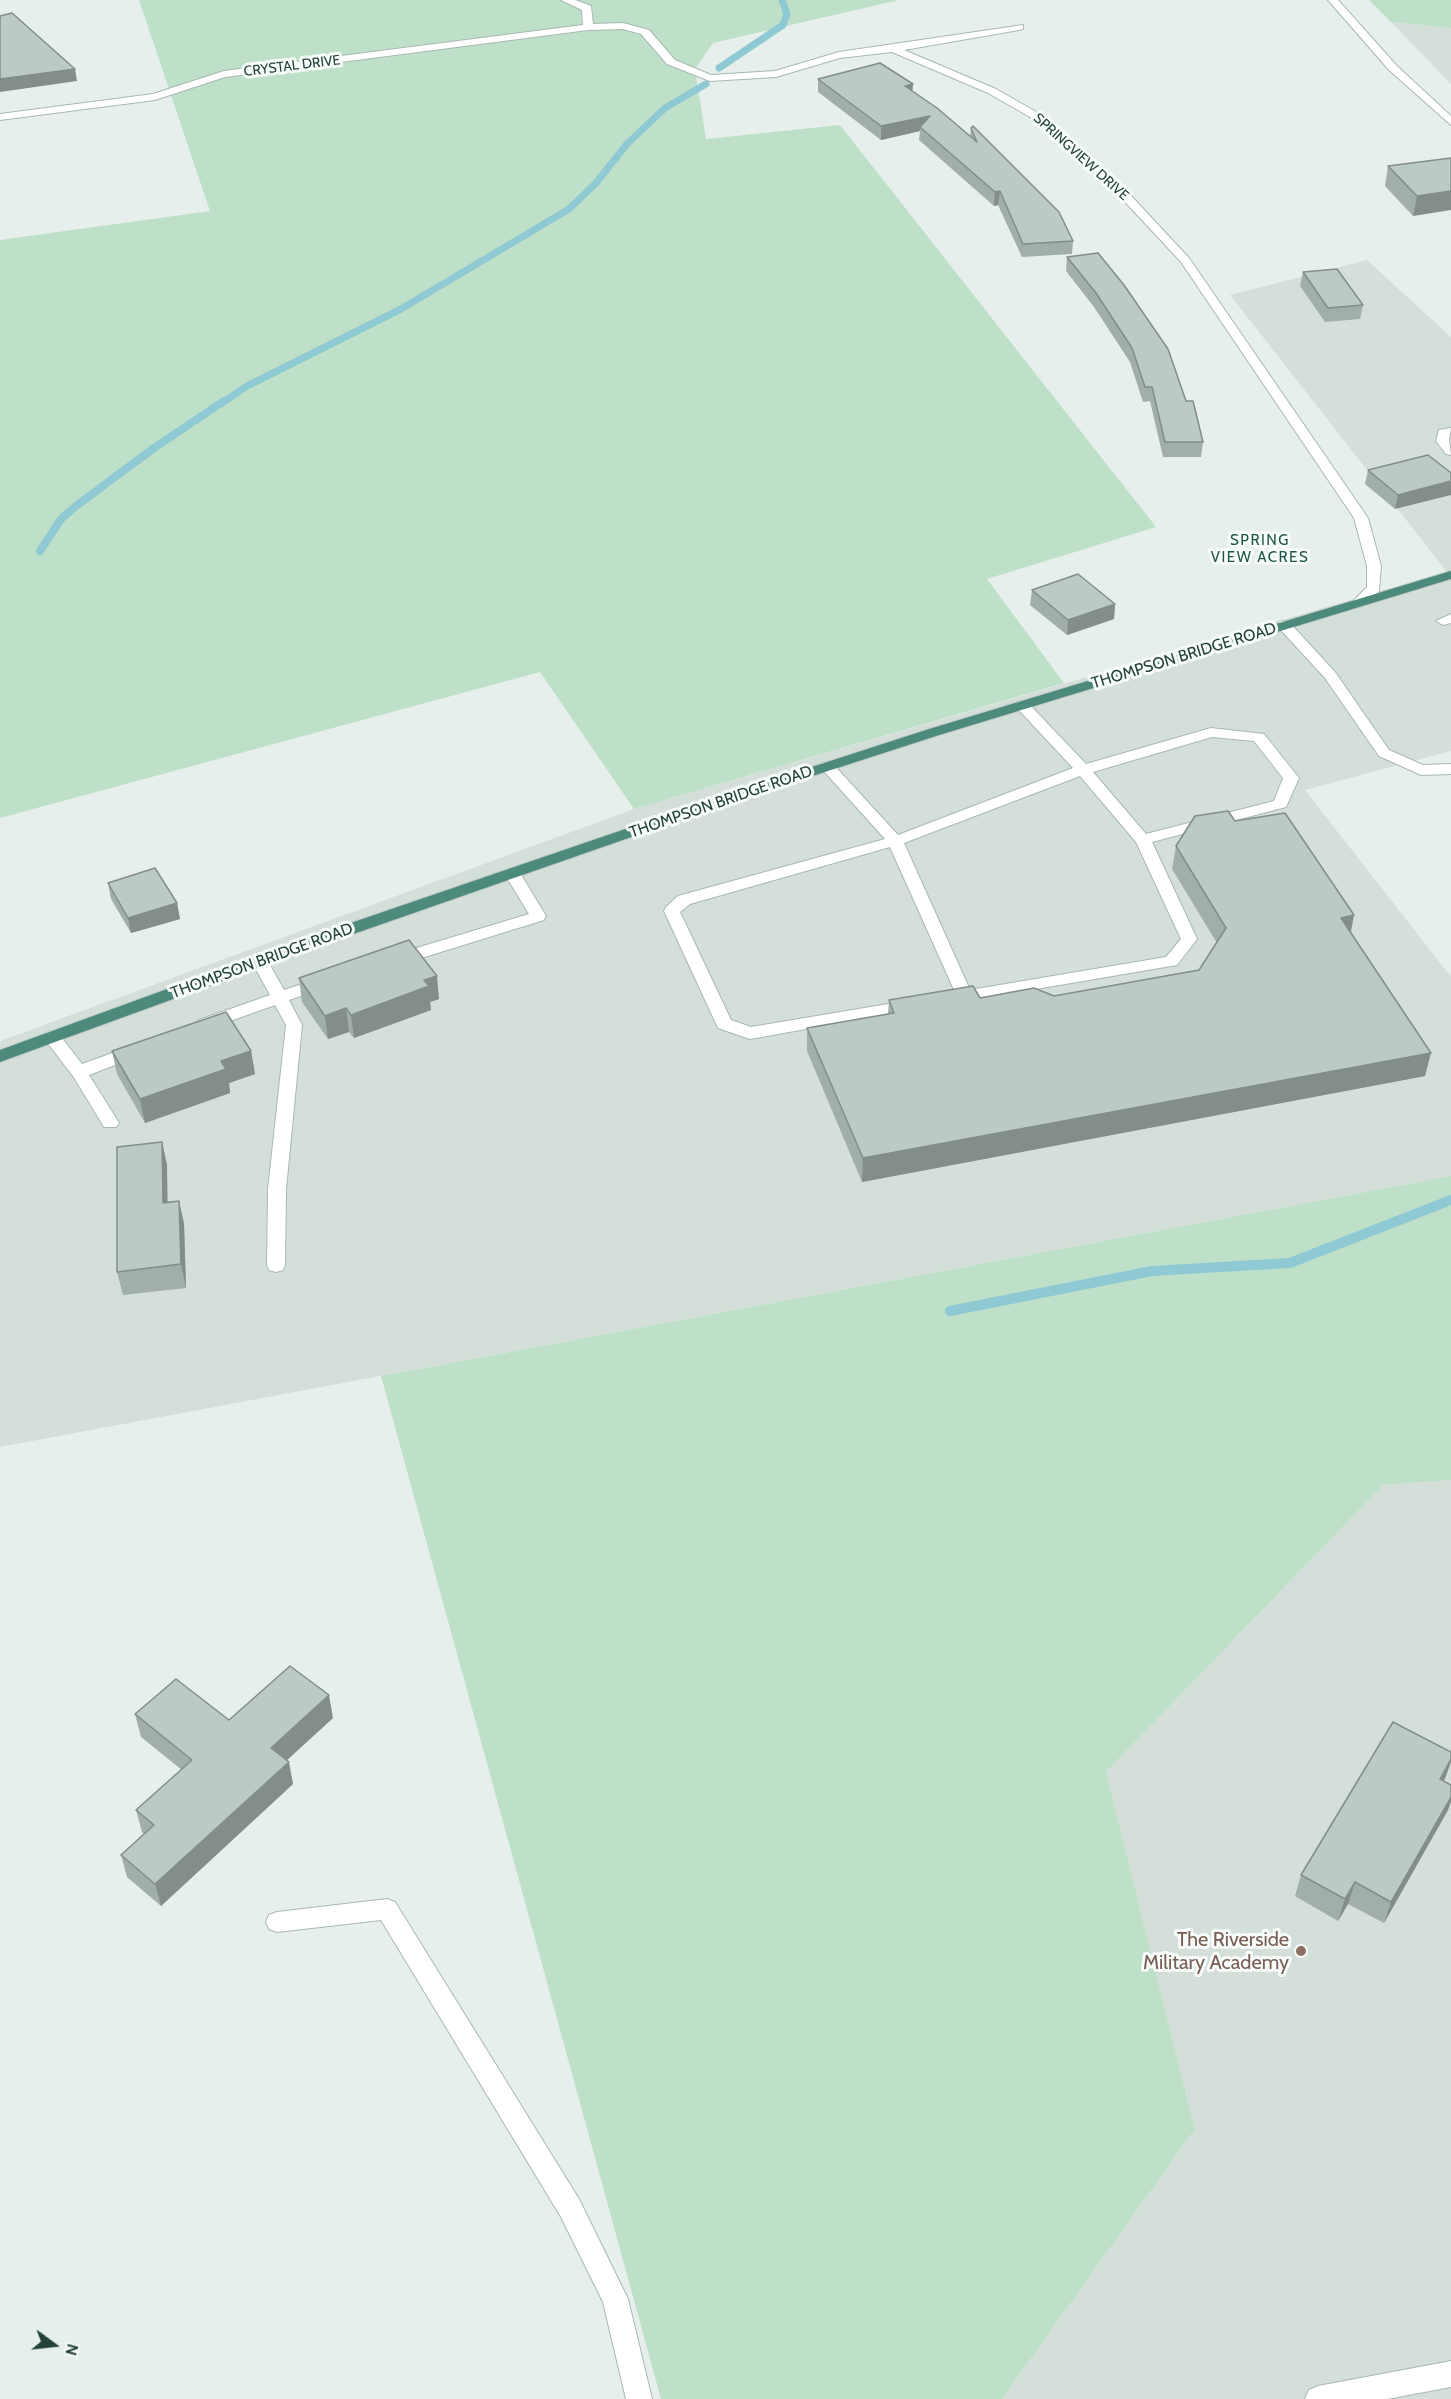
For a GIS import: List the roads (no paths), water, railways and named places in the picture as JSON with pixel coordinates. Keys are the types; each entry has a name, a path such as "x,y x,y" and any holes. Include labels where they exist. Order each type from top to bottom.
{"highway":[{"name":"THOMPSON BRIDGE ROAD","path":"0,1056 512,873 827,766 1451,575"}],"street":[{"path":"566,0 587,8 588,27"},
{"path":"1333,0 1393,68 1451,122"},
{"name":"SPRINGVIEW DRIVE","path":"588,27 623,26 645,32 671,62 710,78 776,74 839,55 893,49 992,91 1034,115 1118,188 1185,260 1360,518 1374,566 1374,588 1359,602"},
{"name":"CRYSTAL DRIVE","path":"0,117 155,97 224,74 502,40 588,27"},
{"path":"893,49 1019,27"},
{"path":"1451,432 1444,433 1442,441 1451,451"},
{"path":"1284,625 1330,675 1383,753 1420,770 1451,769"},
{"path":"1022,705 1083,770 1143,840 1189,939 1171,961 750,1033 724,1024 672,911 684,900 894,841 1083,770 1211,732 1259,737 1291,778 1281,804 1143,840"},
{"path":"827,766 894,841 965,996"},
{"path":"380,965 538,916 512,873"},
{"path":"260,962 294,1025 277,1189 276,1265"},
{"path":"190,1030 278,996 335,979"},
{"path":"52,1037 79,1072 110,1123"},
{"path":"79,1072 156,1043"},
{"path":"278,1922 387,1909 570,2208 615,2299 639,2399"},
{"path":"1318,2399 1451,2374"}],"waterway":[{"path":"719,68 783,25 787,14 782,0"},
{"path":"222,403 247,386 401,309 569,209 596,183 627,144 665,108 706,84"},
{"path":"40,551 61,519 76,506 154,448 224,401"},
{"path":"950,1311 1152,1271 1290,1263 1451,1200"}],"place":[{"name":"The Riverside Military Academy","path":"1301,1951"}],"district":[{"name":"SPRING VIEW ACRES","path":"1260,550"}]}
